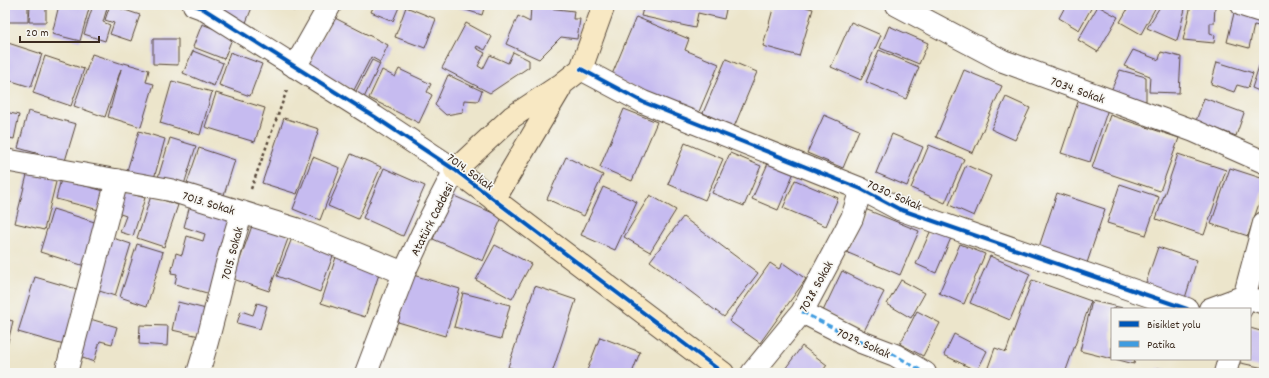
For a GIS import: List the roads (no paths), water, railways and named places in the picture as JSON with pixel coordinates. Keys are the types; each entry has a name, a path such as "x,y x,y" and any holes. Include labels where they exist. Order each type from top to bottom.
{"main road":[{"path":"581,69 604,5"},
{"name":"Atatürk Caddesi","path":"455,170 512,117 562,84 581,69"},
{"name":"Atatürk Caddesi","path":"494,200 562,84"},
{"name":"7014. Sokak","path":"455,170 723,373"}],"street":[{"name":"7014. Sokak","path":"194,5 202,8 375,117 455,170"},
{"path":"295,67 330,5"},
{"name":"7034. Sokak","path":"897,5 1003,61 1194,131 1264,162"},
{"path":"1242,5 1264,12"},
{"name":"7030. Sokak","path":"581,69 643,102 861,189 899,209 1184,308"},
{"name":"7013. Sokak","path":"5,160 170,190 296,229 404,273"},
{"name":"Atatürk Caddesi","path":"366,373 404,273 455,170"},
{"path":"66,373 117,180"},
{"name":"7028. Sokak","path":"752,373 802,312 852,218 861,189"},
{"name":"7015. Sokak","path":"198,373 208,341 234,237 242,212"},
{"path":"1216,308 1250,302 1264,223"},
{"name":"7029. Sokak","path":"802,312 861,342 894,355 924,373"},
{"path":"1225,373 1229,360"}]}
